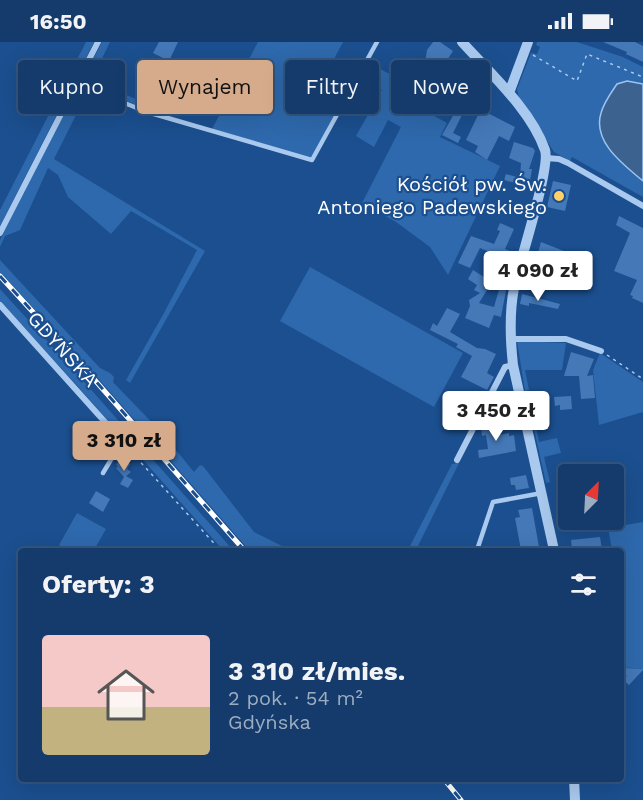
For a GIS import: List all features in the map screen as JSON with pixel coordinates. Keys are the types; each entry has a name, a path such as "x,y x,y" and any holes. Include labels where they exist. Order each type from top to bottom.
{"street":[{"path":"90,60 99,42"},
{"path":"462,42 509,93 536,132 546,152 514,286 510,314 510,339 513,365 554,548"},
{"path":"509,93 526,47"},
{"path":"0,233 61,114"},
{"path":"546,159 559,159 643,206"},
{"name":"GDYŃSKA","path":"0,305 122,441"},
{"path":"510,339 566,339 601,351"},
{"path":"458,460 505,367 513,365"},
{"path":"574,782 574,800"}],"lane":[{"path":"125,103 147,112 312,159 376,42"},
{"path":"103,474 122,441"},
{"path":"478,548 493,502 542,493"}],"path":[{"path":"526,47 534,56 577,81 587,54 643,77"},
{"path":"601,351 643,379"},
{"path":"122,441 218,548"}],"shaded area":[{"path":"86,42 94,42 85,60 77,60"},
{"path":"102,42 110,42 101,60 93,60"},
{"path":"258,42 343,42 333,60 285,60 285,114 335,114 311,157 212,129 220,114 273,114 273,60 248,60"},
{"path":"537,42 577,42 623,57 643,67 643,197 572,157 570,161 554,152 519,98 517,89 531,53 537,54 540,47 536,45"},
{"path":"379,68 391,75 391,114 431,114 447,123 440,137 500,166 448,275 430,247 396,222 362,203 401,127 388,120 374,147 356,136 368,114 379,114 379,95 382,90 379,88"},
{"path":"627,81 643,84 643,181 619,160 605,143 599,124 602,109 610,94 617,84"},
{"path":"125,95 137,99 137,105 125,100"},
{"path":"49,114 57,114 0,226 0,210"},
{"path":"64,114 76,114 54,159 205,251 130,383 126,380 197,250 131,211 111,234 68,197 58,175 48,168 20,230 5,236 0,247 0,240"},
{"path":"0,260 100,368 114,377 113,382 162,433 194,472 200,465 203,466 254,532 286,548 247,548 88,367 0,272"},
{"path":"310,267 463,353 434,407 280,321"},
{"path":"0,289 231,548 221,548 0,302"},
{"path":"517,341 566,343 562,370 525,370 529,390 525,391"},
{"path":"600,353 643,382 643,412 599,425 593,370"},
{"path":"529,392 539,442 557,438 561,453 544,457 550,482 546,483 526,393"},
{"path":"459,463 417,548 409,548 452,464"},
{"path":"77,513 106,529 95,548 65,548 59,545"},
{"path":"643,522 643,669 624,667 624,548 612,548 608,530 624,530 624,525"}],"building":[{"path":"159,42 178,42 169,60 153,53"},
{"path":"433,42 440,42 453,51 447,60 425,60 427,50"},
{"path":"603,42 635,42 643,46 643,62 626,54 627,52"},
{"path":"454,114 462,114 453,133 461,137 458,143 442,135"},
{"path":"490,114 515,127 509,141 499,136 487,160 475,152 478,146 466,140 478,115"},
{"path":"514,142 533,148 535,151 529,169 532,169 529,187 504,180 506,174 520,178 521,163 509,158"},
{"name":"Kościół pw. Św. Antoniego Padewskiego","path":"553,181 571,185 565,211 547,207"},
{"path":"619,216 643,228 643,303 630,295 637,280 614,271 630,233 616,225"},
{"path":"500,223 514,229 505,249 510,251 504,262 496,258 497,255 480,248 470,268 458,263 471,236 494,244 500,231 497,230"},
{"path":"541,242 569,253 557,289 526,280 529,266 534,267"},
{"path":"473,270 492,282 479,303 494,307 502,279 508,280 501,317 494,315 489,328 465,318 470,306 469,300 480,293 474,290 477,285 468,279"},
{"path":"522,294 560,304 558,309 529,303 529,306 520,304"},
{"path":"447,308 460,314 450,332 477,348 496,354 487,373 494,377 487,390 461,377 472,356 456,347 458,344 430,330 433,323 437,326"},
{"path":"571,352 594,359 587,376 593,375 595,398 581,399 579,376 564,376"},
{"path":"571,396 572,409 560,410 560,405 555,406 554,397"},
{"path":"510,404 512,419 495,422 492,408"},
{"path":"493,423 494,436 509,433 509,436 514,435 516,451 479,458 478,450 488,449 486,435 482,436 481,424"},
{"path":"123,458 130,464 127,469 131,472 126,476 133,480 128,488 120,484 124,477 116,468 118,467 116,464"},
{"path":"526,475 529,488 516,490 515,485 511,485 510,478"},
{"path":"96,491 110,499 103,512 89,503"},
{"path":"532,508 539,547 521,548 515,518 520,517 518,510"},
{"path":"600,537 602,548 572,548 571,540"},
{"path":"625,668 643,669 629,685 624,681 627,676 624,674"}],"railway":[{"path":"0,276 242,548"},
{"path":"446,782 461,800"}],"place":[{"name":"Kościół pw. Św. Antoniego Padewskiego","path":"559,196"}]}
